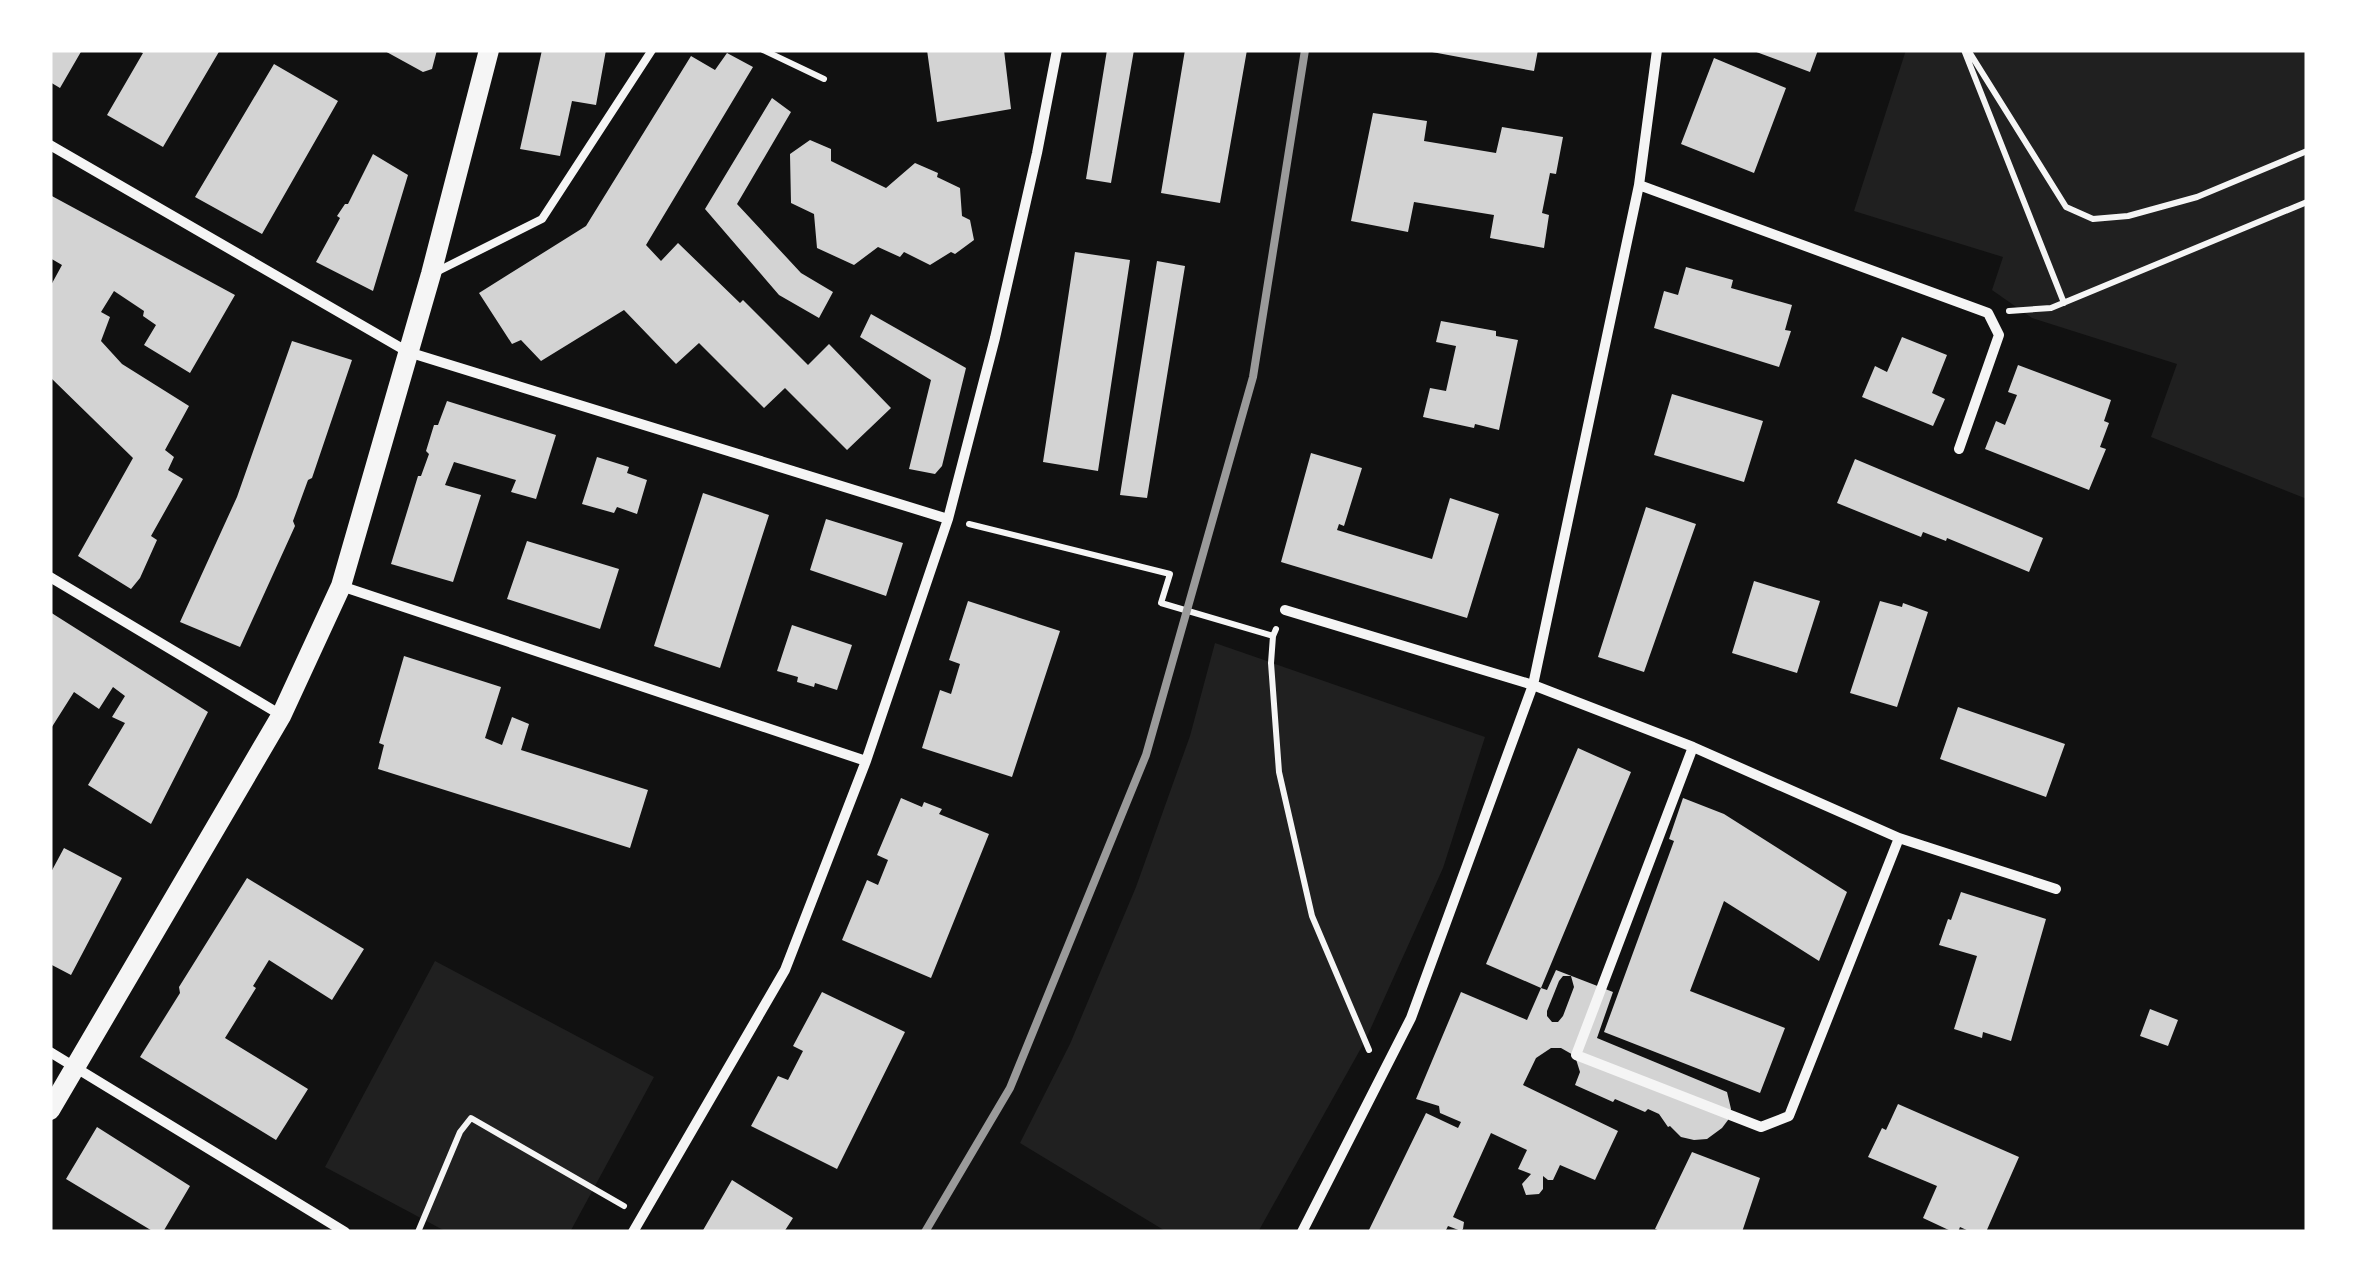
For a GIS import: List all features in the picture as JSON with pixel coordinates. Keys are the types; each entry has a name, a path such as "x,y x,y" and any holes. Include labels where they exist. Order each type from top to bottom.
{"main road":[{"path":"50,1110 281,716 341,586 431,274 489,50"}],"street":[{"path":"633,1232 785,970 866,761 948,519 995,338 1057,50"},
{"path":"1302,1232 1411,1018 1533,685 1639,186 1657,50"},
{"path":"50,145 408,352 948,519"},
{"path":"1639,186 1988,313 1999,335 1959,449"},
{"path":"50,576 281,716"},
{"path":"341,586 866,761"},
{"path":"1285,610 1533,685 1693,747 1899,838 2056,889"},
{"path":"1693,747 1576,1055 1761,1127 1789,1116 1899,838"},
{"path":"50,1052 346,1232"}],"lane":[{"path":"431,274 542,220 652,50"}],"path":[{"path":"763,50 824,79"},
{"path":"1966,50 2066,208 2093,219 2128,216 2196,197 2307,150"},
{"path":"1966,50 2064,303"},
{"path":"1988,313 2051,308 2307,202"},
{"path":"948,519 1170,574 1161,602 1273,636 1278,772 1312,916 1380,1078"},
{"path":"418,1232 460,1132 471,1118 642,1216"}],"shaded area":[{"path":"1906,50 2307,50 2307,499 2151,437 2177,364 2032,318 1992,290 2003,257 1854,211"},
{"path":"1215,643 1485,737 1443,868 1365,1041 1258,1232 1167,1232 1020,1143 1070,1044 1136,887 1190,736"},
{"path":"435,961 654,1077 570,1232 447,1232 325,1167"}],"building":[{"path":"50,50 82,50 60,88 50,82"},
{"path":"136,50 220,50 163,147 107,115 143,53"},
{"path":"383,50 437,50 432,69 423,72"},
{"path":"542,50 606,50 596,105 572,101 560,156 520,149"},
{"path":"927,50 1004,50 1011,109 937,122"},
{"path":"1107,50 1134,50 1111,183 1086,179"},
{"path":"1185,50 1247,50 1220,203 1161,193"},
{"path":"1432,50 1538,50 1534,71"},
{"path":"1751,50 1818,50 1810,72"},
{"path":"727,53 753,67 646,245 661,261 678,243 808,365 829,344 891,408 847,450 785,388 764,408 699,343 676,364 624,310 541,361 521,340 512,344 479,293 586,226 691,56 715,70"},
{"path":"1714,58 1786,88 1754,173 1681,144"},
{"path":"274,64 338,101 262,234 195,197"},
{"path":"772,98 791,112 737,204 801,273 833,292 819,318 779,295 705,209"},
{"path":"1373,113 1427,121 1424,141 1496,153 1502,127 1563,137 1556,174 1550,173 1542,213 1549,215 1544,248 1490,238 1494,215 1414,202 1408,232 1351,221"},
{"path":"810,140 831,149 831,161 886,188 915,163 938,173 937,177 960,188 962,216 970,220 974,240 930,265 904,252 900,257 878,247 854,265 817,248 814,214 791,203 790,154"},
{"path":"373,154 408,175 373,291 316,262"},
{"path":"50,195 235,295 190,373 144,345 156,325 143,316 144,311 114,291 101,312 110,317 101,341 122,364 189,406 165,450 174,457 168,470 183,479 151,536 157,540 131,589 78,556 133,458 50,377 50,287 62,265 50,258"},
{"path":"1075,252 1130,260 1098,471 1043,462"},
{"path":"1157,261 1185,266 1147,498 1120,495"},
{"path":"1686,267 1733,280 1731,288 1792,305 1785,330 1791,331 1779,367 1654,328 1664,291 1678,295"},
{"path":"871,314 966,368 942,466 935,474 909,469 931,380 860,337"},
{"path":"1441,321 1496,331 1496,336 1518,340 1499,430 1423,417 1430,388 1446,391 1456,346 1436,342"},
{"path":"1902,337 1947,355 1932,393 1945,399 1933,426 1862,397 1875,366 1887,372"},
{"path":"292,341 352,360 312,478 293,521 295,526 240,647 180,622 237,497"},
{"path":"2018,365 2111,400 2104,421 2109,423 2100,447 2106,449 2089,490 1985,449 1996,421 2005,425 2017,395 2008,392"},
{"path":"1672,394 1763,421 1744,482 1654,455"},
{"path":"447,401 556,435 536,499 511,492 516,480 454,462 445,485 481,495 453,582 391,564 418,476 429,454 426,451 434,425 438,425"},
{"path":"1311,453 1362,468 1344,526 1339,524 1337,530 1432,559 1450,498 1499,514 1467,618 1281,562"},
{"path":"597,457 629,467 627,473 647,480 637,514 617,507 614,513 582,504"},
{"path":"1855,459 2043,538 2029,572 1947,538 1946,541 1923,532 1921,537 1837,503"},
{"path":"703,493 769,515 720,668 654,646"},
{"path":"1646,507 1696,524 1644,672 1598,657"},
{"path":"826,519 903,543 886,596 810,570"},
{"path":"527,541 619,569 600,629 507,599"},
{"path":"1754,581 1820,601 1797,673 1732,653"},
{"path":"968,601 1060,631 1012,777 922,748 940,690 951,694 960,664 949,660"},
{"path":"1880,601 1902,607 1903,603 1928,612 1897,707 1850,693"},
{"path":"50,612 208,712 151,824 88,785 125,723 112,717 125,696 113,687 99,709 74,692 50,730"},
{"path":"792,625 852,645 837,690 797,682 798,677 777,671"},
{"path":"404,656 501,687 485,738 502,745 512,717 529,724 521,750 648,790 630,848 378,769 384,745 379,743"},
{"path":"1958,707 2065,744 2046,797 1940,759"},
{"path":"1578,748 1631,772 1541,988 1486,964"},
{"path":"901,798 922,807 924,802 942,809 939,814 989,834 931,978 842,940 867,880 878,885 888,860 877,855"},
{"path":"1683,798 1724,814 1847,892 1819,961 1724,901 1690,991 1785,1028 1760,1093 1604,1032 1674,841 1669,839"},
{"path":"64,848 122,878 71,975 50,964 50,874"},
{"path":"247,878 364,949 332,1000 269,960 225,1038 308,1089 276,1140 140,1057"},
{"path":"1961,892 2046,919 2011,1041 1983,1032 1982,1038 1954,1029 1977,956 1939,945"},
{"path":"1556,970 1613,992 1597,1038 1727,1092 1731,1109 1728,1120 1707,1139 1681,1137 1659,1114 1615,1099 1613,1102 1575,1085 1580,1072 1575,1056 1561,1048 1551,1048 1536,1058 1523,1085 1618,1131 1595,1180 1560,1165 1553,1180 1543,1176 1539,1194 1526,1195 1522,1184 1531,1174 1518,1169 1527,1150 1491,1133 1453,1217 1464,1222 1461,1231 1448,1226 1445,1232 1368,1232 1426,1113 1458,1128 1461,1122 1440,1113 1439,1106 1416,1099 1461,992 1527,1020 1541,988 1547,990","holes":["1563,976 1571,976 1574,987 1563,1016 1552,1022 1547,1011 1559,981"]},
{"path":"822,992 905,1032 837,1169 751,1126 778,1076 788,1080 803,1051 793,1046"},
{"path":"2150,1009 2178,1020 2168,1046 2140,1036"},
{"path":"1898,1104 2019,1157 1986,1232 1960,1227 1953,1232 1923,1218 1937,1186 1868,1157"},
{"path":"97,1127 190,1186 163,1232 154,1232 66,1179"},
{"path":"1692,1152 1760,1178 1742,1232 1655,1229"},
{"path":"732,1180 793,1218 784,1232 702,1232"}],"railway":[{"path":"925,1232 1010,1088 1146,755 1253,377 1305,50"}]}
